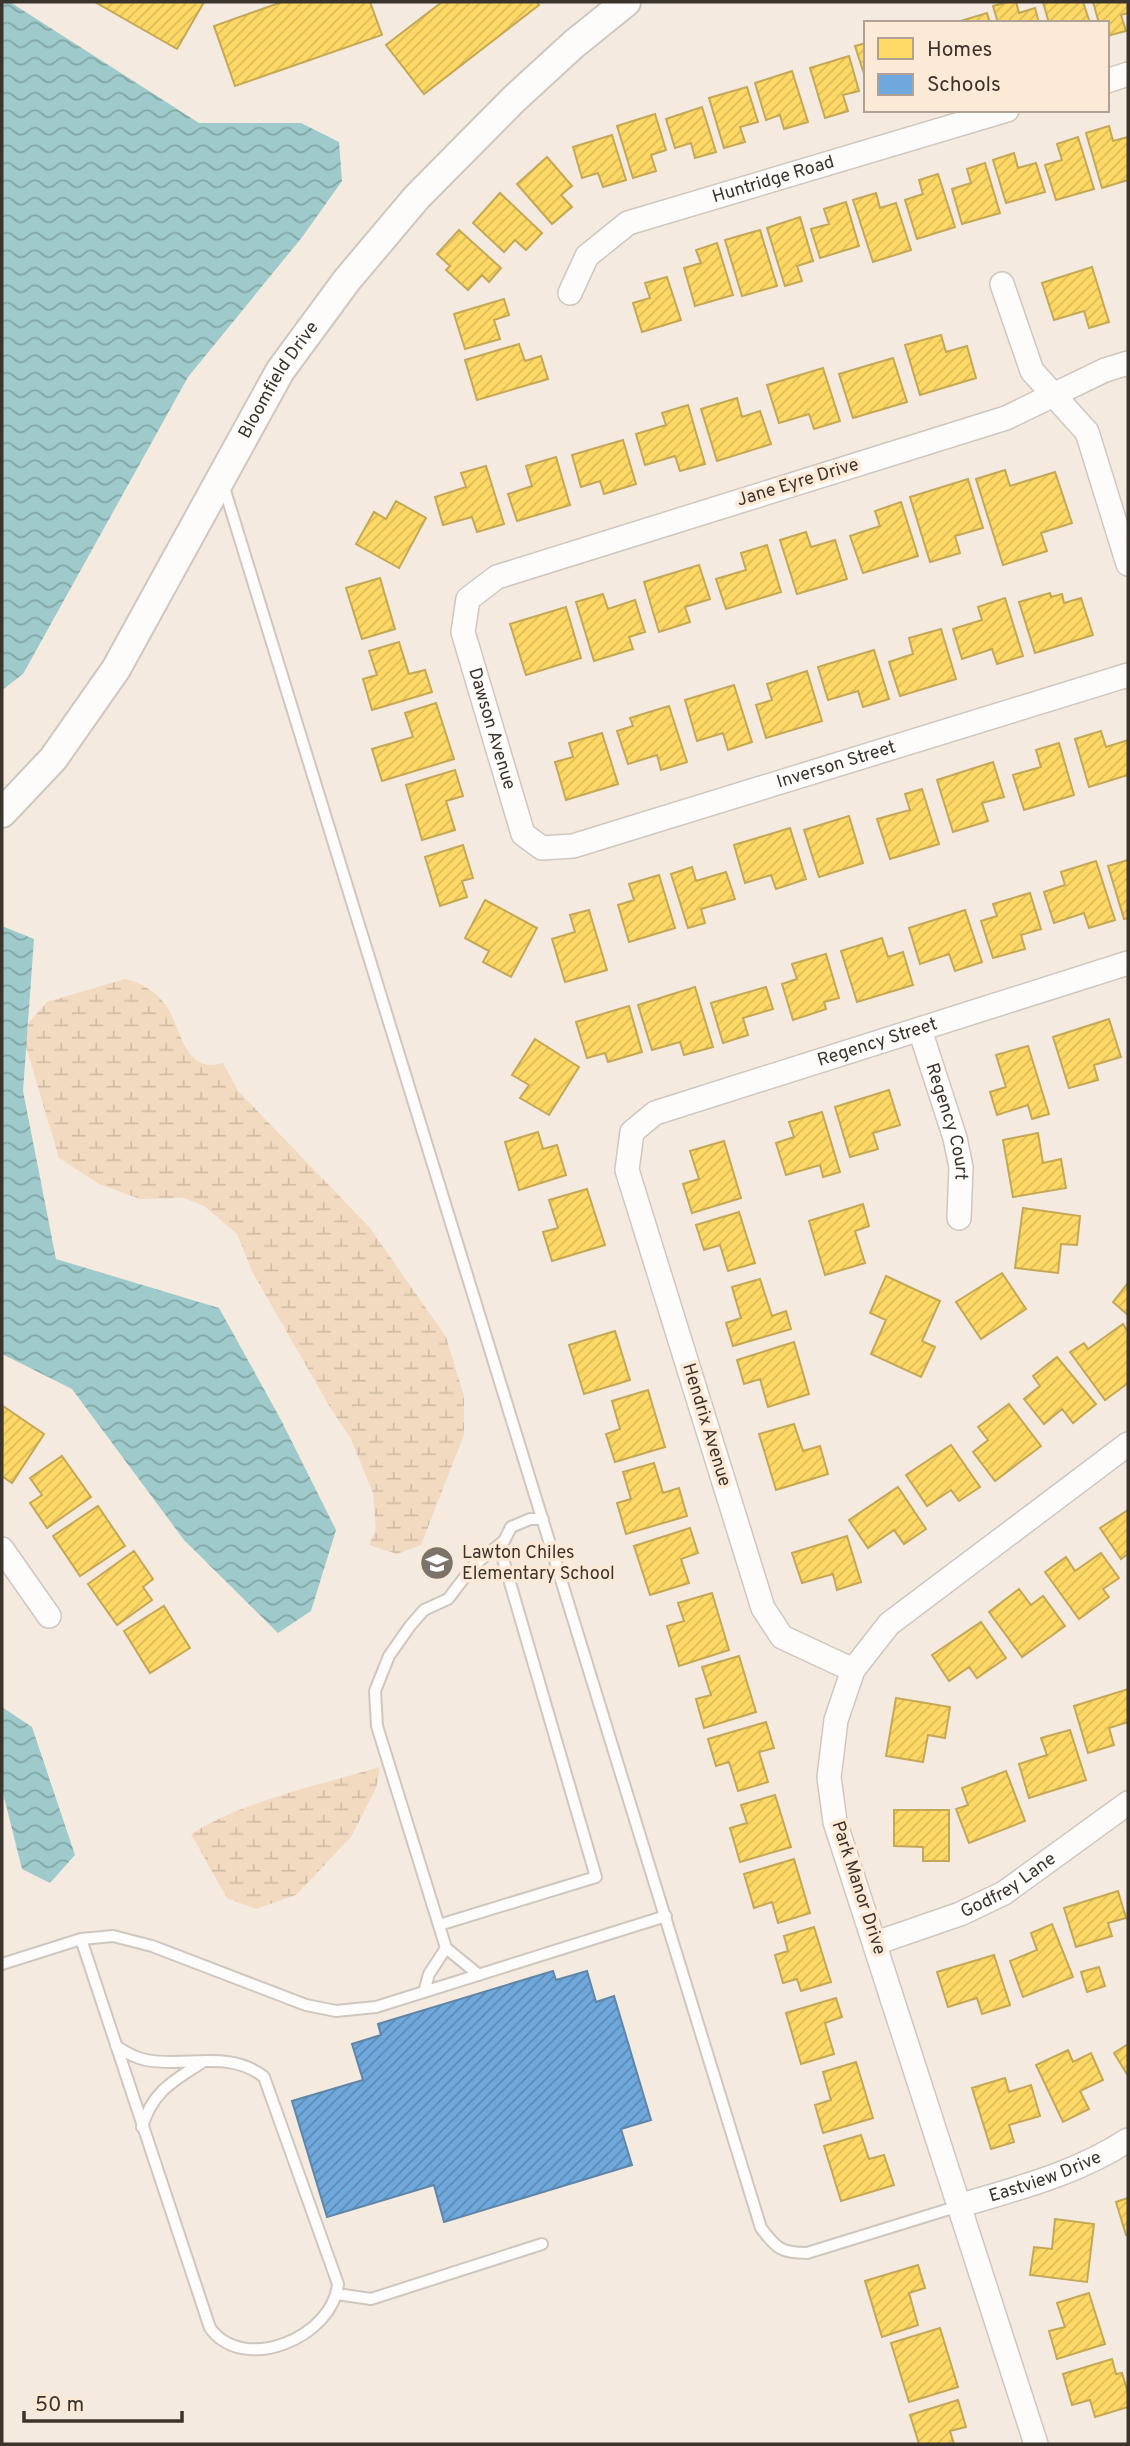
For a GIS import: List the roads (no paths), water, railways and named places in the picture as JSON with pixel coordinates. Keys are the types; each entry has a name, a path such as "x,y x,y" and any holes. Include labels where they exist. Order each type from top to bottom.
{"street":[{"name":"Bloomfield Drive","path":"2,813 53,759 116,669 280,371 347,280 416,197 574,44 626,2"},
{"path":"1109,80 1128,74"},
{"name":"Huntridge Road","path":"570,293 587,256 628,223 1000,112"},
{"path":"1002,284 1032,372 1087,432 1128,564"},
{"name":"Jane Eyre Drive","path":"468,599 496,576 1006,418 1105,370 1128,363"},
{"name":"Dawson Avenue","path":"468,599 463,632 523,834 542,848"},
{"name":"Inverson Street","path":"542,848 573,846 1128,675"},
{"name":"Regency Street","path":"632,1132 655,1113 1128,963"},
{"name":"Regency Court","path":"919,1030 955,1138 961,1167 959,1218"},
{"name":"Hendrix Avenue","path":"632,1132 627,1170 763,1608 782,1637 853,1670"},
{"name":"Park Manor Drive","path":"1036,2444 835,1822 829,1777 836,1720 853,1670 889,1624 1128,1444"},
{"path":"2,1549 49,1616"},
{"name":"Godfrey Lane","path":"876,1943 961,1914 1004,1893 1128,1803"},
{"name":"Eastview Drive","path":"959,2206 1060,2175 1105,2155 1128,2140"}],"lane":[{"path":"221,478 761,2228 774,2245 788,2253 807,2253 959,2206"},
{"path":"479,1975 446,1948 377,1726 375,1691 389,1656 424,1610 448,1599 474,1565 499,1545 511,1527 530,1519 543,1519"},
{"path":"439,1925 596,1877 499,1545"},
{"path":"2,1964 81,1939 113,1936 152,1947 306,2005 336,2011 376,2007 666,1916"},
{"path":"81,1939 142,2127 210,2328 218,2340 235,2347 254,2350 273,2347 301,2336 311,2329 332,2303 338,2284 264,2077 242,2064 226,2061 145,2060 116,2046"},
{"path":"424,1992 429,1974 446,1948"},
{"path":"142,2127 148,2107 157,2096 204,2061"},
{"path":"337,2294 371,2299 542,2244"}],"water":[{"path":"2,2 10,2 199,123 301,123 339,142 342,181 303,236 188,377 23,674 2,690"},
{"path":"2,926 34,939 23,1091 56,1259 219,1308 281,1420 336,1530 311,1611 278,1633 184,1540 72,1389 2,1354"},
{"path":"2,1707 32,1727 75,1855 50,1883 22,1869 2,1789"}],"place":[{"name":"Lawton Chiles Elementary School","path":"437,1563"}]}
